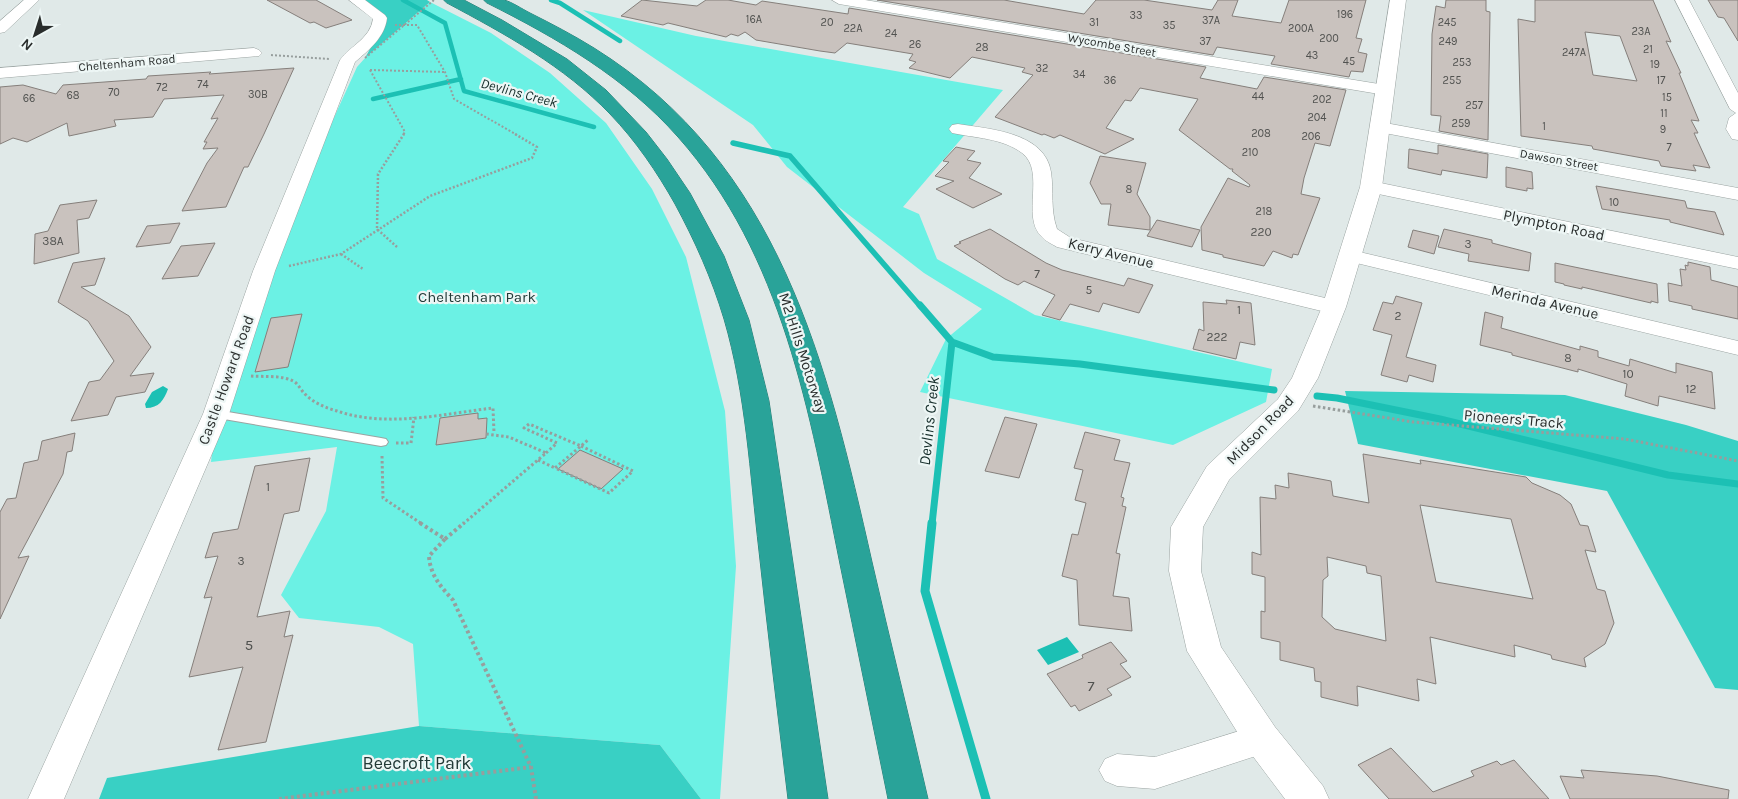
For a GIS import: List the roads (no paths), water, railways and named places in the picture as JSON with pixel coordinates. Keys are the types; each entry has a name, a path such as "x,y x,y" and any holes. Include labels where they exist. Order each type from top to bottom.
{"highway":[{"path":"452,0 547,53 574,72 618,111 650,149 675,184 706,245 734,314 745,351 767,484 808,799"},
{"name":"M2 Hills Motorway","path":"492,0 575,42 599,57 644,92 686,134 706,158 744,212 766,252 791,307 830,439 908,799"}],"street":[{"path":"0,29 32,0"},
{"name":"Castle Howard Road","path":"46,799 216,414 264,272 362,64 367,43 380,26 380,18 356,0"},
{"name":"Wycombe Street","path":"839,0 1385,90"},
{"name":"Midson Road","path":"1309,799 1262,739 1205,651 1185,571 1187,527 1218,473 1288,405 1305,378 1334,307 1371,187 1398,0"},
{"path":"1682,0 1738,109"},
{"name":"Cheltenham Road","path":"0,73 254,53"},
{"path":"1738,118 1735,129 1738,135"},
{"name":"Dawson Street","path":"1380,127 1738,194"},
{"name":"Kerry Avenue","path":"958,129 1006,139 1022,145 1036,154 1041,167 1042,213 1048,232 1064,243 1334,307"},
{"name":"Plympton Road","path":"1371,187 1738,263"},
{"name":"Merinda Avenue","path":"1351,256 1738,348"},
{"path":"1117,770 1155,773 1262,739"}],"lane":[{"path":"216,414 381,442"}],"waterway":[{"name":"Devlins Creek","path":"403,0 445,23 461,79"},
{"path":"551,0 560,3 620,41"},
{"path":"373,99 461,79"},
{"name":"Devlins Creek","path":"461,79 464,91 594,127"},
{"name":"Devlins Creek","path":"733,143 790,156 921,307"},
{"name":"Devlins Creek","path":"920,305 952,342"},
{"name":"Devlins Creek","path":"932,524 952,342"},
{"path":"952,342 993,357 1080,364 1274,390"},
{"path":"1317,396 1337,398 1440,419 1668,475 1738,484"},
{"name":"Devlins Creek","path":"932,523 925,591 986,799"}],"park label":[{"name":"Cheltenham Park","path":"477,297"},
{"name":"Beecroft Park","path":"417,763"}]}
